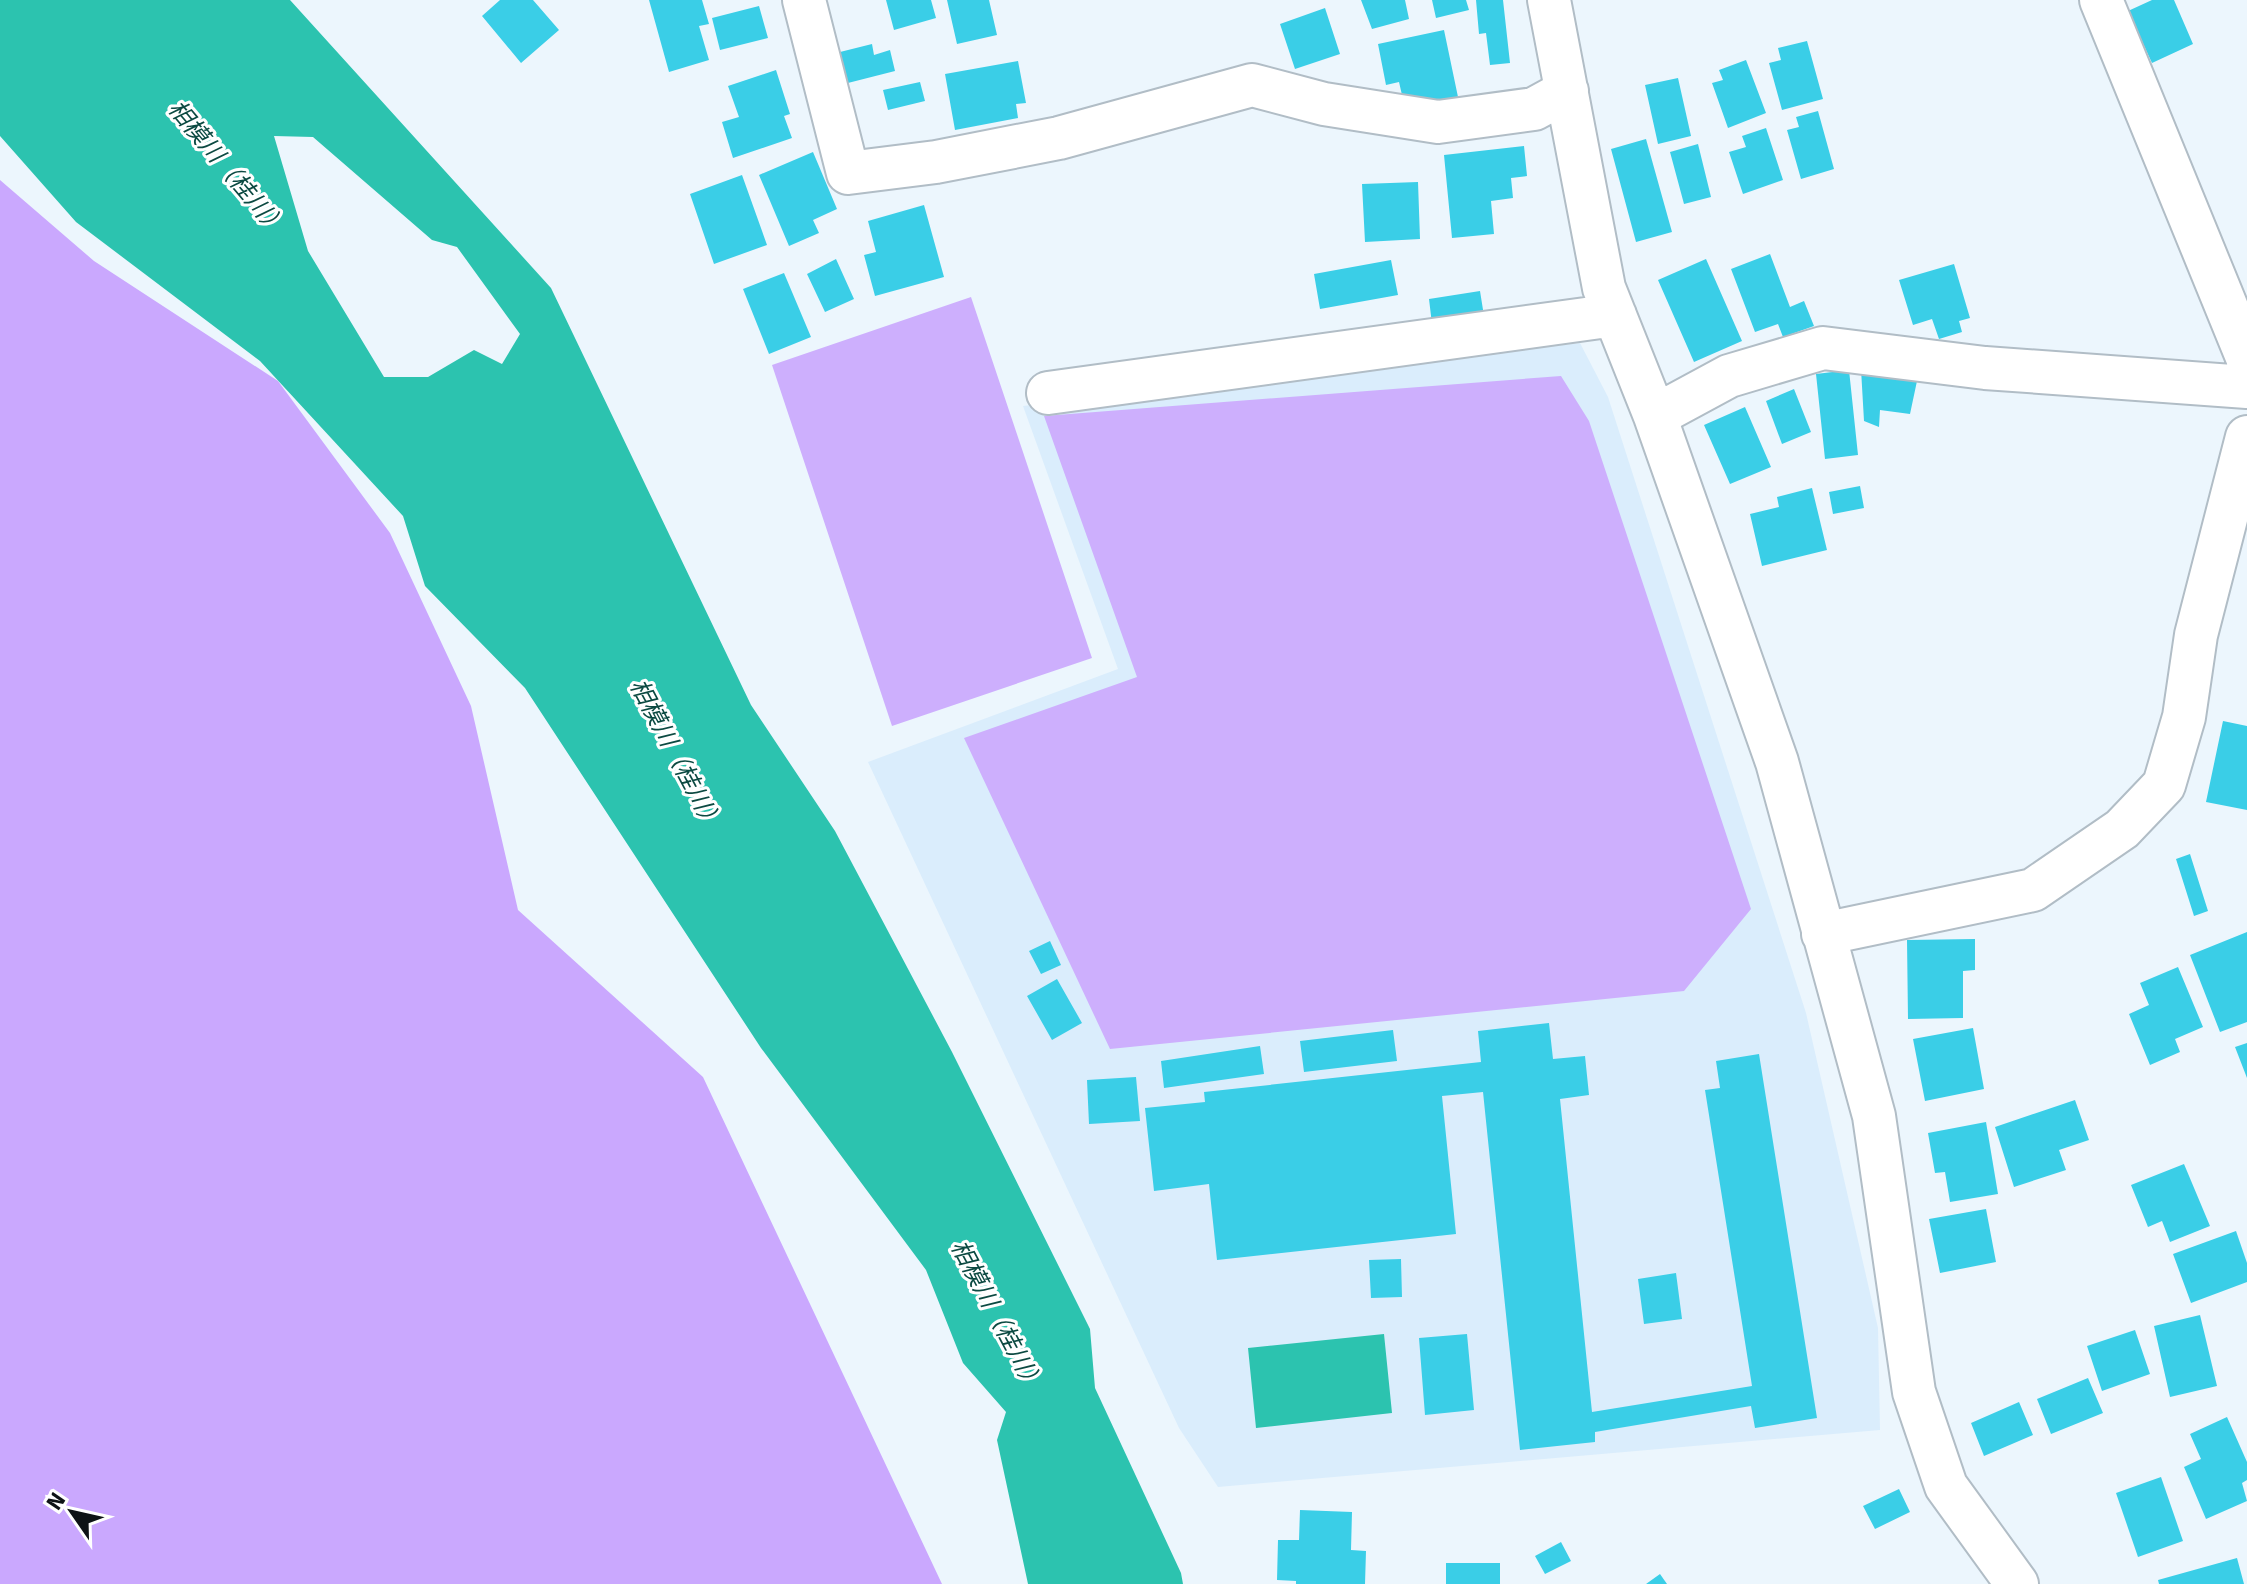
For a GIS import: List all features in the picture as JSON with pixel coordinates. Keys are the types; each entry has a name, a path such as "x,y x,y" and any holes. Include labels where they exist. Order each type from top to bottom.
{"street":[{"path":"804,0 848,173 936,162 1059,138 1252,85 1324,104 1438,122 1534,109 1567,91"},
{"path":"1549,0 1604,288 1655,416 1777,762 1874,1116 1914,1392 1946,1486 2017,1584"},
{"path":"2101,0 2247,357"},
{"path":"1048,393 1615,315"},
{"path":"1655,416 1729,376 1823,348 1985,368 2247,387"},
{"path":"1823,934 2033,890 2122,829 2164,785 2184,717 2196,635 2247,437"}],"shaded area":[{"path":"0,180 94,261 278,381 390,533 471,706 518,910 703,1077 942,1584 0,1584"},
{"path":"971,297 1092,658 892,726 772,365"},
{"path":"1580,343 1608,397 1806,1013 1878,1328 1880,1430 1218,1487 1179,1428 868,762 1118,669 1023,406"},
{"path":"1561,376 1589,421 1751,909 1684,991 1110,1049 964,738 1137,677 1044,416"}],"water":[{"name":"相模川（桂川）","path":"0,0 290,0 551,288 751,705 835,831 952,1052 1090,1329 1095,1388 1181,1573 1183,1584 1028,1584 997,1440 1006,1412 963,1363 926,1270 761,1048 525,688 425,586 403,516 260,361 76,222 0,136","holes":["274,136 313,137 432,240 457,247 520,334 502,364 474,350 428,377 384,377 308,251"]},
{"path":"1384,1334 1392,1413 1256,1428 1248,1348"}],"building":[{"path":"500,0 533,0 559,30 521,63 482,16"},
{"path":"649,0 702,0 709,24 699,26 709,60 669,72"},
{"path":"886,0 931,0 936,18 894,30"},
{"path":"947,0 989,0 997,35 957,44"},
{"path":"1361,0 1405,0 1409,19 1372,29"},
{"path":"1432,0 1466,0 1469,10 1436,18"},
{"path":"1476,0 1503,0 1510,63 1490,65 1486,33 1479,34"},
{"path":"2152,0 2174,0 2193,44 2152,63 2128,11"},
{"path":"759,6 768,38 720,50 712,18"},
{"path":"1325,8 1340,54 1295,69 1280,24"},
{"path":"1444,30 1458,97 1405,108 1399,82 1386,85 1378,44"},
{"path":"1807,41 1823,99 1782,110 1769,63 1781,60 1778,48"},
{"path":"872,44 874,55 890,50 895,71 840,85 832,54"},
{"path":"1746,60 1766,113 1728,128 1712,83 1723,80 1719,70"},
{"path":"1018,61 1026,103 1016,104 1018,118 955,130 945,74"},
{"path":"776,70 790,114 784,116 792,138 733,158 722,122 739,117 728,86"},
{"path":"1678,78 1691,136 1658,144 1645,85"},
{"path":"920,82 925,101 888,110 883,90"},
{"path":"1818,111 1834,169 1801,179 1787,130 1799,127 1796,117"},
{"path":"1766,128 1783,180 1743,194 1729,152 1746,147 1742,136"},
{"path":"1646,139 1672,232 1636,242 1611,149"},
{"path":"1698,144 1711,197 1684,204 1670,152"},
{"path":"1524,146 1527,176 1511,178 1513,198 1491,201 1494,234 1452,238 1444,155"},
{"path":"813,152 837,209 813,220 819,233 789,246 759,175"},
{"path":"742,175 767,245 714,264 690,194"},
{"path":"1418,182 1420,239 1365,242 1362,184"},
{"path":"924,205 944,277 875,296 864,255 876,252 868,221"},
{"path":"1770,254 1790,307 1804,301 1814,326 1783,337 1778,324 1755,332 1731,269"},
{"path":"836,259 854,299 825,312 807,274"},
{"path":"1706,259 1742,341 1694,362 1658,280"},
{"path":"1391,260 1398,295 1320,309 1314,274"},
{"path":"1954,264 1970,318 1959,321 1962,332 1939,339 1932,319 1913,325 1899,280"},
{"path":"784,273 811,337 769,354 743,289"},
{"path":"1480,291 1484,316 1432,324 1429,299"},
{"path":"1861,369 1917,381 1910,414 1880,410 1879,427 1864,421"},
{"path":"1849,370 1858,455 1825,459 1816,374"},
{"path":"1794,389 1811,432 1782,444 1766,401"},
{"path":"1745,407 1771,467 1730,484 1704,425"},
{"path":"1860,486 1864,508 1833,514 1829,492"},
{"path":"1812,488 1827,550 1762,566 1750,514 1779,507 1777,497"},
{"path":"2223,721 2247,726 2247,810 2206,802"},
{"path":"2190,854 2208,911 2194,916 2176,859"},
{"path":"2247,932 2247,1022 2220,1032 2190,955"},
{"path":"1975,939 1975,970 1963,971 1963,1018 1908,1019 1907,940"},
{"path":"1050,941 1061,965 1041,974 1029,951"},
{"path":"2178,967 2203,1027 2175,1039 2180,1052 2150,1065 2129,1014 2149,1005 2140,983"},
{"path":"1057,979 1082,1023 1052,1040 1027,996"},
{"path":"1549,1023 1553,1059 1585,1056 1589,1095 1560,1099 1592,1412 1752,1386 1705,1090 1720,1088 1716,1061 1759,1054 1817,1418 1755,1428 1751,1406 1595,1432 1595,1442 1520,1450 1483,1092 1442,1096 1456,1234 1217,1260 1209,1184 1154,1191 1145,1108 1205,1102 1204,1092 1481,1062 1478,1031"},
{"path":"1973,1028 1984,1089 1925,1101 1913,1039"},
{"path":"1393,1030 1397,1061 1304,1072 1300,1041"},
{"path":"2247,1043 2247,1078 2235,1047"},
{"path":"1260,1046 1264,1074 1164,1088 1161,1061"},
{"path":"1136,1077 1140,1121 1089,1124 1087,1080"},
{"path":"2075,1100 2089,1140 2059,1150 2066,1170 2014,1187 1995,1127"},
{"path":"1986,1122 1998,1194 1950,1202 1945,1172 1935,1173 1928,1133"},
{"path":"2184,1164 2210,1226 2170,1242 2162,1221 2148,1227 2131,1185"},
{"path":"1986,1209 1996,1262 1940,1273 1929,1219"},
{"path":"2236,1231 2247,1263 2247,1282 2191,1303 2173,1254"},
{"path":"1401,1259 1402,1297 1371,1298 1369,1260"},
{"path":"1676,1273 1682,1319 1644,1324 1638,1279"},
{"path":"2200,1315 2217,1386 2170,1397 2154,1326"},
{"path":"2135,1330 2150,1374 2102,1391 2087,1346"},
{"path":"1467,1334 1474,1410 1425,1415 1419,1338"},
{"path":"2088,1378 2103,1413 2051,1434 2037,1399"},
{"path":"2019,1402 2033,1435 1984,1456 1971,1423"},
{"path":"2227,1417 2247,1462 2247,1480 2242,1483 2247,1501 2206,1519 2184,1467 2201,1459 2190,1434"},
{"path":"2161,1477 2183,1541 2138,1557 2116,1493"},
{"path":"1899,1489 1910,1512 1875,1529 1863,1506"},
{"path":"1300,1510 1352,1512 1351,1550 1366,1551 1365,1584 1296,1584 1296,1581 1277,1580 1278,1540 1299,1540"},
{"path":"1561,1542 1571,1561 1545,1574 1535,1556"},
{"path":"2237,1558 2244,1584 2159,1584 2158,1580"},
{"path":"1446,1563 1500,1563 1500,1584 1446,1584"},
{"path":"1660,1574 1667,1584 1646,1584"}]}
